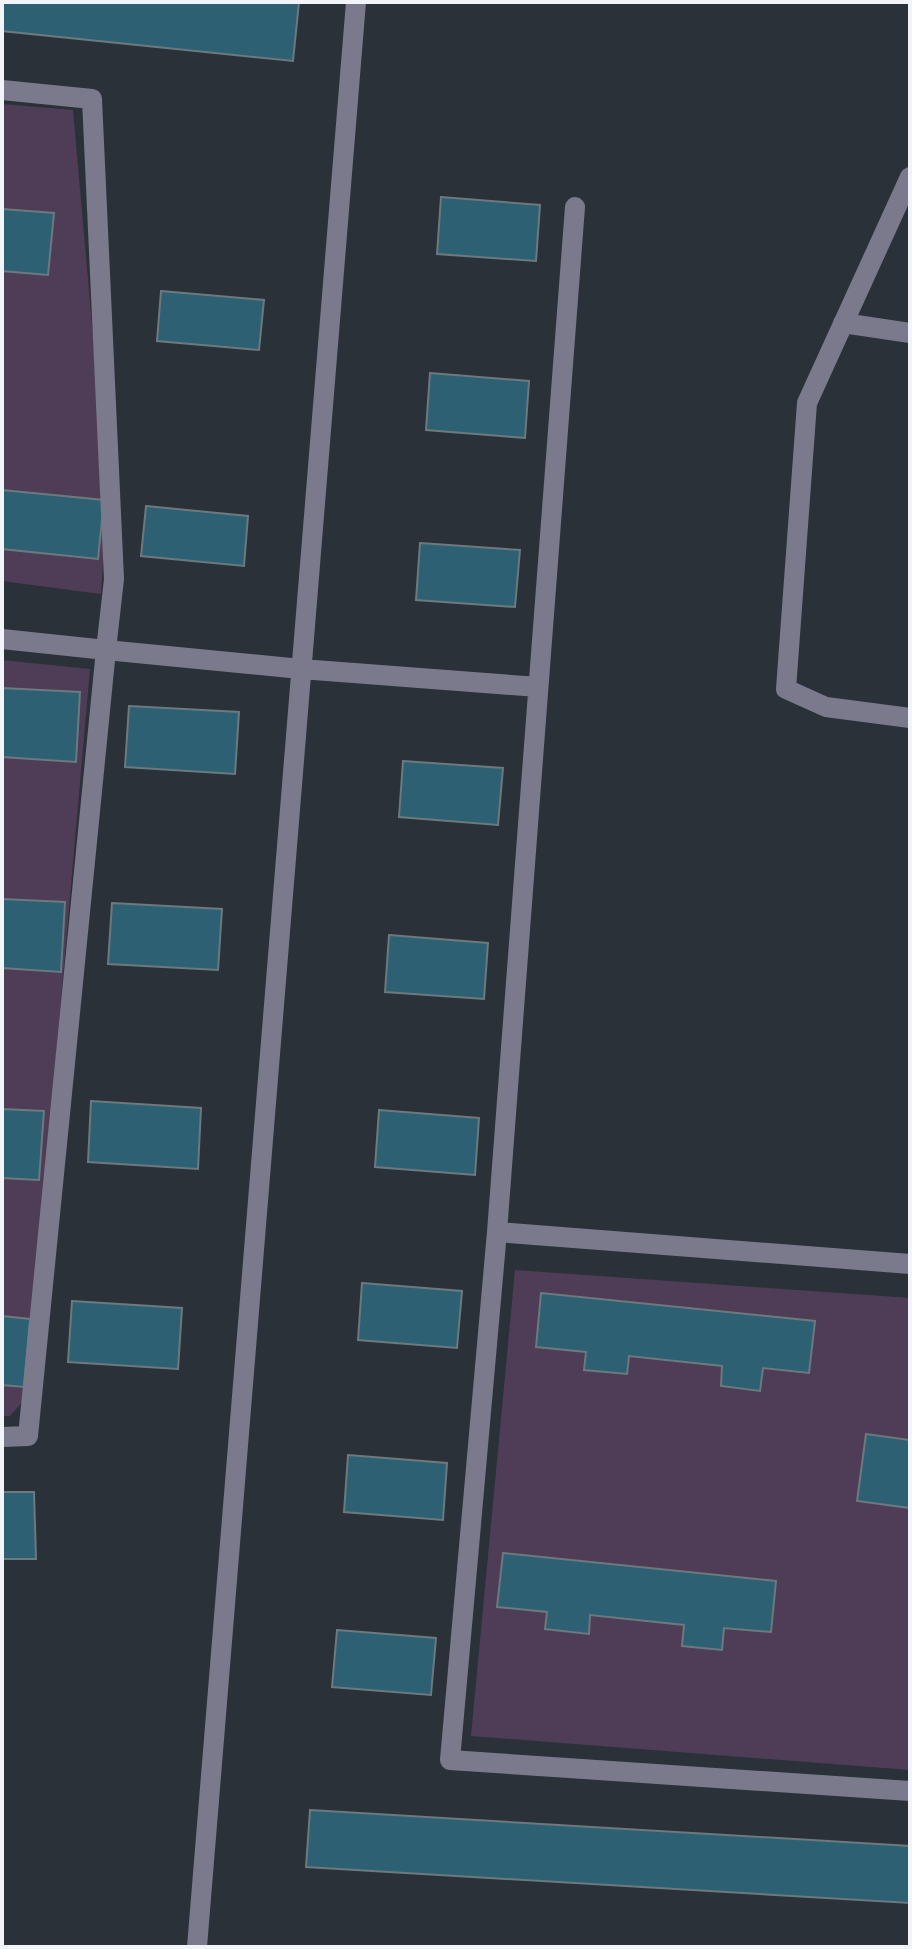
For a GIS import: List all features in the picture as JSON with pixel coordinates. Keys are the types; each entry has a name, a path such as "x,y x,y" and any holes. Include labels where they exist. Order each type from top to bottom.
{"street":[{"path":"197,1947 356,2"},
{"path":"2,90 92,99 114,579 28,1436 2,1437"},
{"path":"910,177 807,403 786,689 826,707 910,718"},
{"path":"575,207 497,1232 450,1760 910,1791"},
{"path":"843,323 910,333"},
{"path":"2,639 301,669 538,687"},
{"path":"497,1232 910,1264"}],"shaded area":[{"path":"2,104 73,110 107,495 101,594 2,581"},
{"path":"2,660 90,669 26,1398 10,1416 2,1416"},
{"path":"515,1270 910,1298 910,1770 471,1736"}],"building":[{"path":"2,2 299,2 293,61 2,31"},
{"path":"441,197 540,205 536,261 437,254"},
{"path":"2,209 54,213 48,275 2,271"},
{"path":"161,291 264,300 259,350 157,341"},
{"path":"430,373 529,381 525,438 426,430"},
{"path":"2,490 104,500 98,559 2,549"},
{"path":"146,506 248,516 244,566 141,556"},
{"path":"420,543 520,550 515,607 416,600"},
{"path":"2,688 80,692 76,762 2,757"},
{"path":"129,706 239,712 235,774 125,767"},
{"path":"403,761 503,768 498,825 399,817"},
{"path":"2,899 65,902 61,972 2,968"},
{"path":"112,903 222,909 218,970 108,964"},
{"path":"389,935 488,943 484,999 385,992"},
{"path":"91,1101 201,1108 198,1169 88,1162"},
{"path":"2,1109 44,1111 39,1180 2,1178"},
{"path":"379,1110 479,1118 475,1175 375,1167"},
{"path":"362,1283 462,1291 457,1348 358,1340"},
{"path":"541,1293 815,1321 809,1373 763,1368 760,1391 721,1386 722,1366 629,1356 627,1374 584,1370 586,1352 536,1347"},
{"path":"72,1301 182,1308 178,1369 68,1362"},
{"path":"2,1316 30,1319 24,1387 2,1385"},
{"path":"866,1434 910,1440 910,1508 857,1501"},
{"path":"348,1455 447,1463 443,1520 344,1512"},
{"path":"2,1492 34,1492 36,1559 2,1559"},
{"path":"503,1553 776,1581 771,1632 724,1628 722,1650 682,1646 684,1625 590,1615 589,1634 545,1629 547,1612 497,1607"},
{"path":"337,1630 436,1638 431,1695 332,1687"},
{"path":"310,1810 910,1846 910,1903 306,1867"}]}
